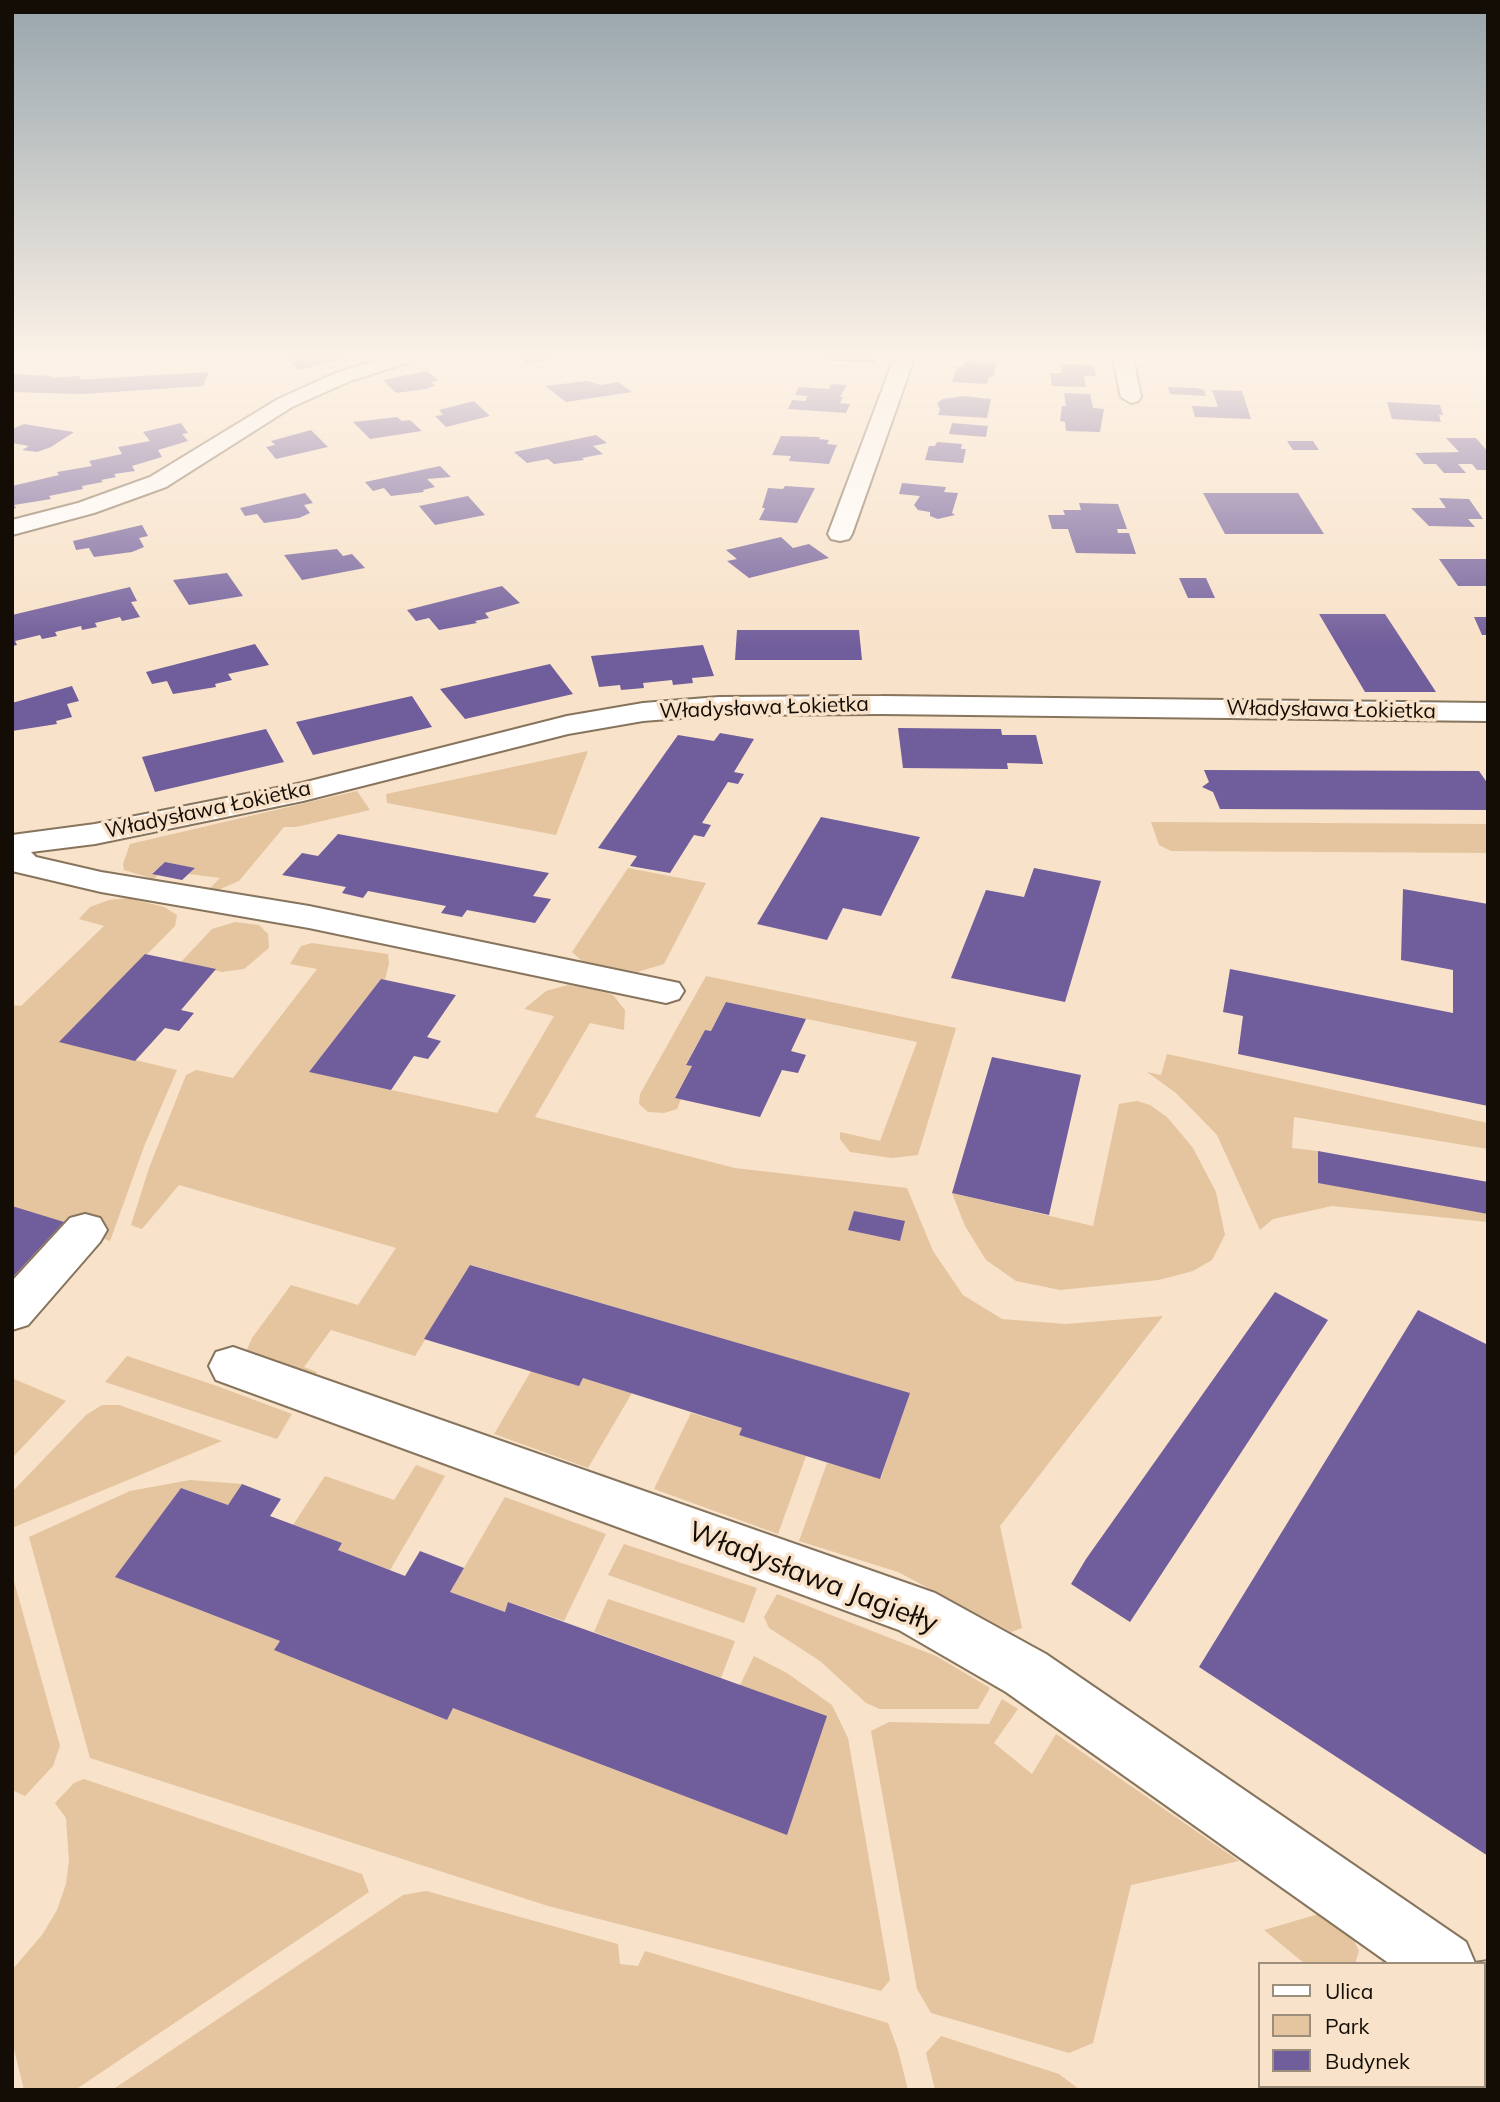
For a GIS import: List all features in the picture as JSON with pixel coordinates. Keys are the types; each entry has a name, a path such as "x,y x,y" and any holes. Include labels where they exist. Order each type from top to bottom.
{"street":[{"path":"12,528 86,508 152,485 211,451"},
{"path":"840,534 870,451"},
{"name":"Władysława Łokietka","path":"12,845 95,834 290,794 567,725 643,712 719,706 882,705 1488,712"},
{"path":"12,852 24,864 101,882 309,917 666,991"},
{"path":"12,1312 85,1230"},
{"name":"Władysława Jagiełły","path":"233,1366 916,1612 1026,1673 1441,1962"}],"green space":[{"path":"588,751 556,835 387,803 386,794"},
{"path":"357,791 370,810 296,827 284,827 239,881 218,890 207,891 220,878 189,874 194,868 165,862 152,873 158,875 154,879 124,870 123,864 130,844"},
{"path":"1151,822 1488,824 1488,853 1171,851 1159,845"},
{"path":"628,868 706,883 664,964 637,972 583,962 572,952"},
{"path":"129,898 164,907 177,915 175,926 60,1042 177,1070 145,1144 110,1241 12,1206 12,1005 21,1006 104,926 79,919 90,907 109,900"},
{"path":"235,922 259,925 268,934 269,948 244,969 222,972 181,962 212,929"},
{"path":"312,943 388,954 389,963 385,980 381,979 309,1072 497,1113 554,1016 524,1009 546,991 568,985 589,988 613,995 625,1010 624,1030 590,1023 535,1117 735,1168 907,1188 933,1251 963,1295 1002,1319 1066,1324 1163,1316 1000,1526 1022,1628 1011,1632 898,1572 799,1541 827,1463 881,1478 909,1393 471,1265 415,1356 331,1330 304,1367 317,1372 311,1383 246,1352 252,1338 291,1285 358,1305 396,1248 179,1185 142,1229 131,1225 149,1168 186,1075 196,1070 233,1078 317,969 290,964 301,946"},
{"path":"706,976 956,1028 918,1155 892,1158 850,1152 840,1139 840,1132 880,1141 917,1042 726,1002 711,1031 705,1030 686,1064 692,1066 675,1097 681,1099 677,1109 664,1113 648,1112 639,1104 640,1094"},
{"path":"1167,1054 1488,1123 1488,1149 1294,1117 1292,1148 1318,1151 1319,1183 1488,1209 1488,1222 1332,1206 1273,1219 1260,1230 1217,1135 1176,1093 1147,1072 1161,1075"},
{"path":"1137,1101 1150,1105 1167,1117 1193,1148 1216,1192 1225,1235 1212,1260 1193,1271 1159,1280 1060,1290 1016,1281 986,1260 965,1226 952,1193 1093,1226 1119,1104"},
{"path":"127,1356 292,1414 277,1439 105,1382"},
{"path":"531,1371 583,1378 632,1393 588,1468 494,1434"},
{"path":"14,1379 66,1401 12,1458 12,1381"},
{"path":"102,1405 119,1405 222,1441 12,1528 12,1492 86,1415"},
{"path":"691,1413 742,1428 739,1435 806,1456 778,1534 654,1489"},
{"path":"416,1465 445,1476 390,1570 338,1550 342,1543 293,1525 325,1476 394,1500"},
{"path":"190,1480 242,1484 228,1505 181,1488 116,1577 280,1641 275,1649 447,1720 453,1708 740,1685 754,1656 787,1673 832,1705 848,1738 890,1980 881,1991 548,1906 90,1758 29,1537 130,1491"},
{"path":"505,1497 606,1534 564,1621 509,1602 505,1612 450,1592"},
{"path":"624,1544 757,1588 744,1623 608,1575"},
{"path":"12,1574 60,1746 53,1766 25,1796 12,1790"},
{"path":"777,1594 936,1656 990,1688 978,1709 880,1709 866,1703 820,1661 769,1628 764,1617"},
{"path":"608,1599 735,1641 721,1678 594,1632"},
{"path":"1002,1699 1018,1709 994,1743 1032,1774 1056,1734 1239,1861 1131,1885 1093,2043 1069,2053 931,2013 917,1989 871,1731 889,1722 989,1724"},
{"path":"84,1779 362,1874 369,1892 75,2090 24,2090 12,2041 12,1970 42,1935 57,1910 66,1884 69,1861 66,1818 55,1803 74,1783"},
{"path":"426,1891 618,1944 620,1964 638,1966 645,1951 888,2023 908,2090 112,2090 403,1895"},
{"path":"1322,1913 1351,1934 1359,1951 1356,1962 1303,1962 1264,1930"},
{"path":"941,2036 1059,2074 1080,2090 935,2090 926,2053"}],"building":[{"path":"120,451 159,451 162,457 132,466 135,471 114,474 116,477 82,486 83,489 49,496 51,499 14,505 16,508 12,509 12,486 59,475 57,472 92,466 89,461 122,454"},
{"path":"269,451 310,451 276,459"},
{"path":"599,451 603,454 554,464 548,459 527,463 514,452"},
{"path":"774,451 834,451 829,464 789,461 791,456 772,455"},
{"path":"928,451 966,451 963,463 925,460"},
{"path":"1487,451 1488,470 1477,470 1472,464 1458,464 1466,473 1444,473 1436,464 1424,464 1415,453"},
{"path":"440,466 451,477 427,479 435,487 423,490 424,492 391,496 384,488 373,491 365,482"},
{"path":"902,483 946,487 944,492 958,493 952,513 955,515 938,519 930,516 930,512 918,510 914,505 920,496 899,494"},
{"path":"785,486 815,488 797,523 759,520 765,508 762,508 768,488 783,489"},
{"path":"305,493 313,503 304,505 310,513 299,518 264,523 257,514 245,516 240,508"},
{"path":"1203,493 1298,493 1324,534 1225,534"},
{"path":"468,496 485,515 435,525 419,506"},
{"path":"1439,498 1469,499 1483,519 1468,519 1475,527 1429,526 1411,508 1446,508"},
{"path":"1079,503 1118,504 1127,529 1117,529 1118,533 1129,533 1136,554 1076,553 1068,529 1052,529 1048,515 1065,515 1063,510 1081,510"},
{"path":"142,525 148,536 139,538 144,547 132,552 94,557 89,548 76,550 73,541"},
{"path":"781,537 793,548 809,544 829,558 749,578 727,561 737,559 726,550"},
{"path":"337,549 343,556 352,554 365,568 302,580 284,555"},
{"path":"1439,559 1488,559 1488,586 1458,586"},
{"path":"227,573 243,596 189,605 173,580"},
{"path":"1179,578 1206,578 1215,598 1188,598"},
{"path":"502,586 520,603 485,613 489,618 475,621 477,623 439,630 429,618 416,621 407,610"},
{"path":"130,587 137,601 131,602 140,617 122,621 120,617 95,623 97,627 82,630 81,626 55,632 57,636 42,639 40,635 15,641 17,645 12,646 12,615"},
{"path":"1319,614 1385,614 1436,692 1365,692"},
{"path":"1474,617 1488,617 1488,635 1482,635"},
{"path":"737,630 859,630 862,660 735,660"},
{"path":"255,644 269,665 228,674 232,680 215,684 216,687 173,694 167,681 152,684 146,672"},
{"path":"703,645 714,676 692,678 693,683 673,685 672,680 643,683 644,688 621,690 620,685 599,687 591,656"},
{"path":"550,664 573,694 465,719 440,689"},
{"path":"72,686 79,701 67,704 72,717 56,721 57,724 12,731 12,703"},
{"path":"412,696 432,727 313,755 296,722"},
{"path":"898,728 1001,729 1002,735 1036,735 1043,764 1007,763 1008,769 903,768"},
{"path":"266,729 284,762 155,792 142,757"},
{"path":"720,733 754,739 734,772 744,774 738,784 728,782 702,823 711,825 704,837 694,835 670,873 630,866 637,856 598,848 678,735 714,741"},
{"path":"1204,770 1479,771 1488,784 1488,810 1220,809 1213,792 1202,787 1209,782"},
{"path":"821,817 920,837 881,916 843,908 827,940 757,924"},
{"path":"338,834 549,873 533,896 551,899 535,923 467,910 462,917 441,913 446,906 368,891 363,898 342,893 346,887 282,875 302,853 318,856"},
{"path":"165,862 195,868 182,880 152,874"},
{"path":"1034,868 1101,881 1065,1002 951,978 986,890 1024,897"},
{"path":"1403,889 1488,904 1488,1106 1238,1054 1243,1016 1223,1012 1230,969 1453,1013 1453,970 1401,960"},
{"path":"145,954 216,969 181,1010 194,1013 179,1031 165,1028 135,1061 59,1042"},
{"path":"381,979 456,995 427,1037 441,1041 428,1059 414,1056 391,1090 309,1072"},
{"path":"726,1002 806,1019 791,1051 806,1055 798,1073 782,1070 760,1117 675,1098 692,1066 686,1065 705,1030 711,1031"},
{"path":"992,1057 1081,1075 1049,1215 952,1193"},
{"path":"1318,1151 1488,1182 1488,1214 1318,1183"},
{"path":"12,1206 64,1222 12,1278"},
{"path":"854,1211 905,1221 900,1241 848,1230"},
{"path":"470,1265 910,1393 880,1479 739,1435 742,1428 583,1378 579,1386 424,1339"},
{"path":"1275,1292 1328,1320 1130,1622 1071,1584"},
{"path":"1418,1310 1488,1345 1488,1856 1199,1667"},
{"path":"242,1484 281,1499 270,1516 342,1543 338,1550 405,1576 420,1551 464,1568 450,1592 505,1612 508,1602 827,1716 787,1835 453,1708 447,1720 274,1650 280,1641 115,1577 181,1488 228,1505"}]}
